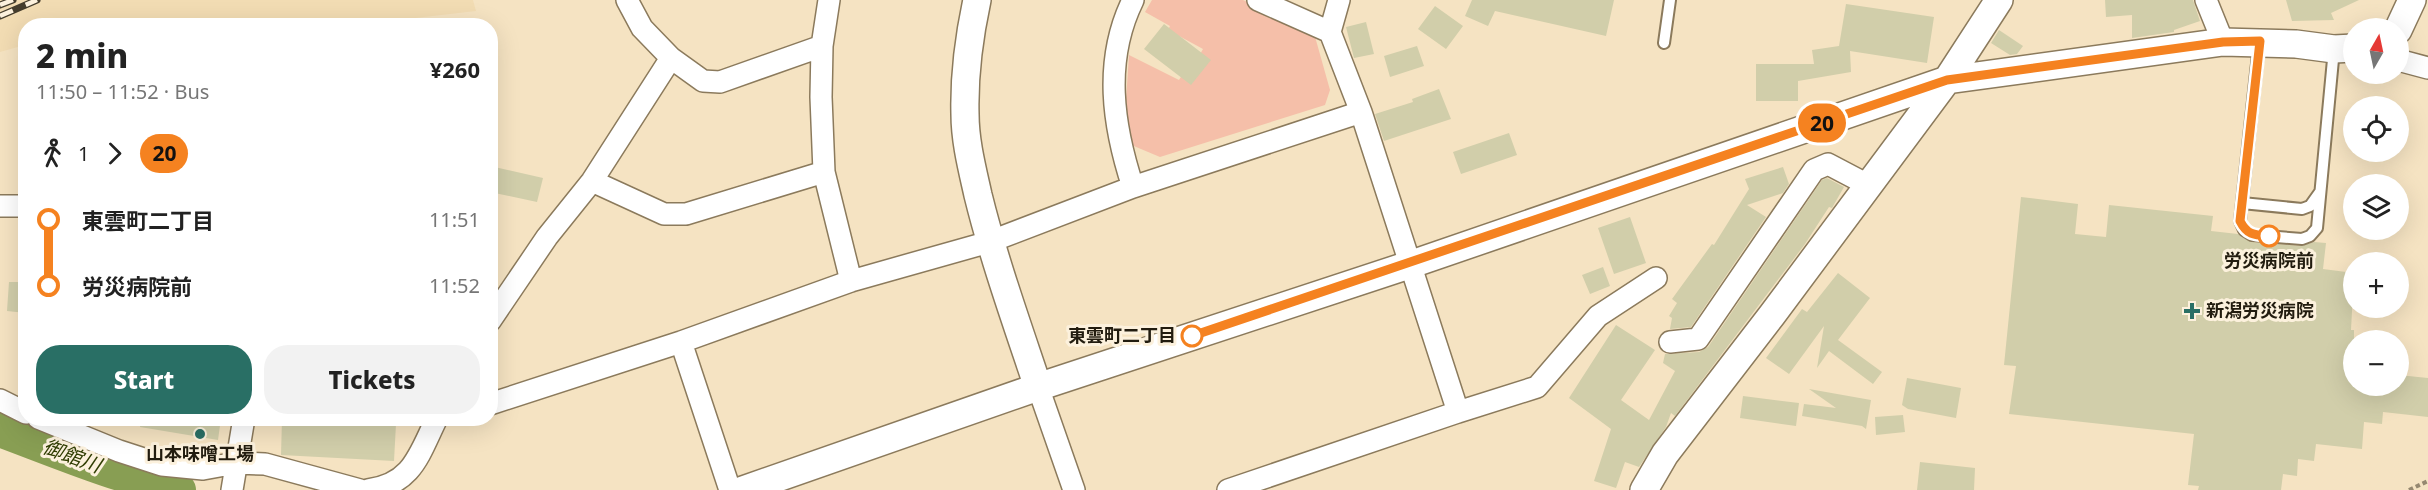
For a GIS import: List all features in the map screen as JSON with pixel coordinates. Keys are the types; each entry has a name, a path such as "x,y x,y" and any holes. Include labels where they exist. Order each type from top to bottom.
{"street":[{"path":"628,0 642,28 671,58 703,81 720,82 822,46"},
{"path":"829,0 822,46 821,97 824,172 851,281"},
{"path":"977,0 969,39 964,115 969,152 989,242 1074,490"},
{"path":"1133,0 1127,12 1117,47 1114,93 1117,133 1133,187"},
{"path":"1258,0 1330,32"},
{"path":"1339,0 1330,32 1361,112 1458,412"},
{"path":"1644,490 1665,454 1947,80 1999,0"},
{"path":"2206,0 2223,42"},
{"path":"2404,18 2412,0"},
{"path":"743,490 1038,387 1409,265 1947,80 2223,42 2260,41 2343,49"},
{"path":"498,309 547,237 592,181 671,58"},
{"path":"2409,63 2428,68"},
{"path":"498,401 681,342 851,281 989,242 1133,187 1361,112"},
{"path":"1670,342 1698,339 1814,170 1828,164 1868,185"},
{"path":"592,181 664,214 686,214 824,172"},
{"path":"0,206 18,206"},
{"path":"1228,490 1537,387 1598,316 1656,278"},
{"path":"681,342 730,490"},
{"path":"0,400 18,409"},
{"path":"58,426 119,451 162,465 235,475 265,464 360,490"},
{"path":"235,475 243,426"},
{"path":"368,490 386,488 403,477 419,459 433,426"}],"lane":[{"path":"1664,43 1670,0"},
{"path":"2260,41 2240,221 2244,230 2252,235 2302,239 2310,236 2317,228 2343,55"},
{"path":"2242,204 2302,209 2310,206 2322,189"}],"path":[{"path":"2409,490 2428,481"}],"shaded area":[{"path":"0,0 473,0 476,11 415,18 18,18 18,47 0,52"},
{"path":"1152,0 1243,0 1314,33 1330,90 1325,105 1160,157 1129,144 1125,115 1129,55 1179,80 1184,72 1189,74 1203,49 1168,30 1170,26 1145,12"}],"building":[{"path":"1472,0 1614,0 1606,36 1495,11 1488,26 1465,16"},
{"path":"2105,0 2193,0 2200,21 2174,30 2174,32 2132,38 2132,15 2106,17"},
{"path":"2286,0 2359,0 2331,13 2334,20 2292,21"},
{"path":"1846,4 1934,17 1927,63 1850,51 1851,72 1798,81 1798,101 1756,101 1756,64 1814,64 1812,50 1839,46"},
{"path":"1435,6 1463,26 1446,49 1418,29"},
{"path":"1366,22 1374,54 1354,58 1346,27"},
{"path":"1164,24 1211,60 1191,85 1144,49"},
{"path":"1999,30 2023,46 2017,54 2010,55 1991,43"},
{"path":"1417,46 1424,66 1390,77 1384,56"},
{"path":"1439,89 1451,119 1384,141 1375,114 1413,102 1412,99"},
{"path":"1509,133 1517,155 1461,174 1453,152"},
{"path":"1783,167 1789,184 1783,193 1747,205 1766,217 1691,327 1670,329 1672,318 1669,316 1677,303 1672,299 1712,244 1714,245 1749,189 1745,179"},
{"path":"498,168 543,178 537,202 498,194"},
{"path":"1827,178 1844,187 1832,208 1829,207 1805,244 1675,416 1671,413 1666,427 1639,467 1625,462 1616,488 1594,481 1611,429 1569,398 1616,325 1655,350 1621,400 1649,420 1675,371 1663,363 1665,354 1699,352 1708,347 1822,180"},
{"path":"2021,197 2078,204 2075,234 2106,237 2109,205 2213,216 2211,231 2238,234 2251,242 2301,246 2314,242 2326,243 2323,269 2343,272 2343,318 2352,318 2351,330 2343,330 2343,396 2409,396 2409,376 2428,378 2428,417 2383,412 2382,424 2364,422 2362,449 2316,444 2314,461 2298,459 2297,476 2283,474 2281,490 2198,490 2199,486 2188,485 2194,434 2009,414 2016,366 2004,365"},
{"path":"1630,217 1646,263 1614,274 1598,228"},
{"path":"1603,267 1610,286 1590,294 1582,275"},
{"path":"1838,273 1870,298 1838,340 1882,372 1873,384 1829,351 1817,368 1824,326 1789,374 1766,358 1802,309 1807,312"},
{"path":"9,282 18,282 18,312 7,311"},
{"path":"1907,378 1961,388 1956,418 1908,409 1902,405"},
{"path":"1809,389 1871,400 1866,429 1862,426 1802,416 1804,404 1836,408"},
{"path":"1743,396 1799,403 1796,426 1740,418"},
{"path":"1903,415 1905,432 1876,435 1875,417"},
{"path":"140,426 220,426 218,440"},
{"path":"282,426 396,426 394,461 281,455"},
{"path":"1920,462 1975,468 1974,490 1917,490"}],"waterway":[{"name":"御館川","path":"0,430 111,471 179,490"}],"railway":[{"path":"0,5 13,0"},
{"path":"0,16 37,0"}],"bus line":[{"name":"20","path":"1192,336 1409,265 1947,80 2223,42 2260,41 2240,221 2244,230 2252,235 2269,236"}],"place":[{"name":"労災病院前","path":"2269,236"},
{"name":"新潟労災病院","path":"2192,311"},
{"name":"東雲町二丁目","path":"1192,336"},
{"name":"山本味噌工場","path":"200,434"}]}
